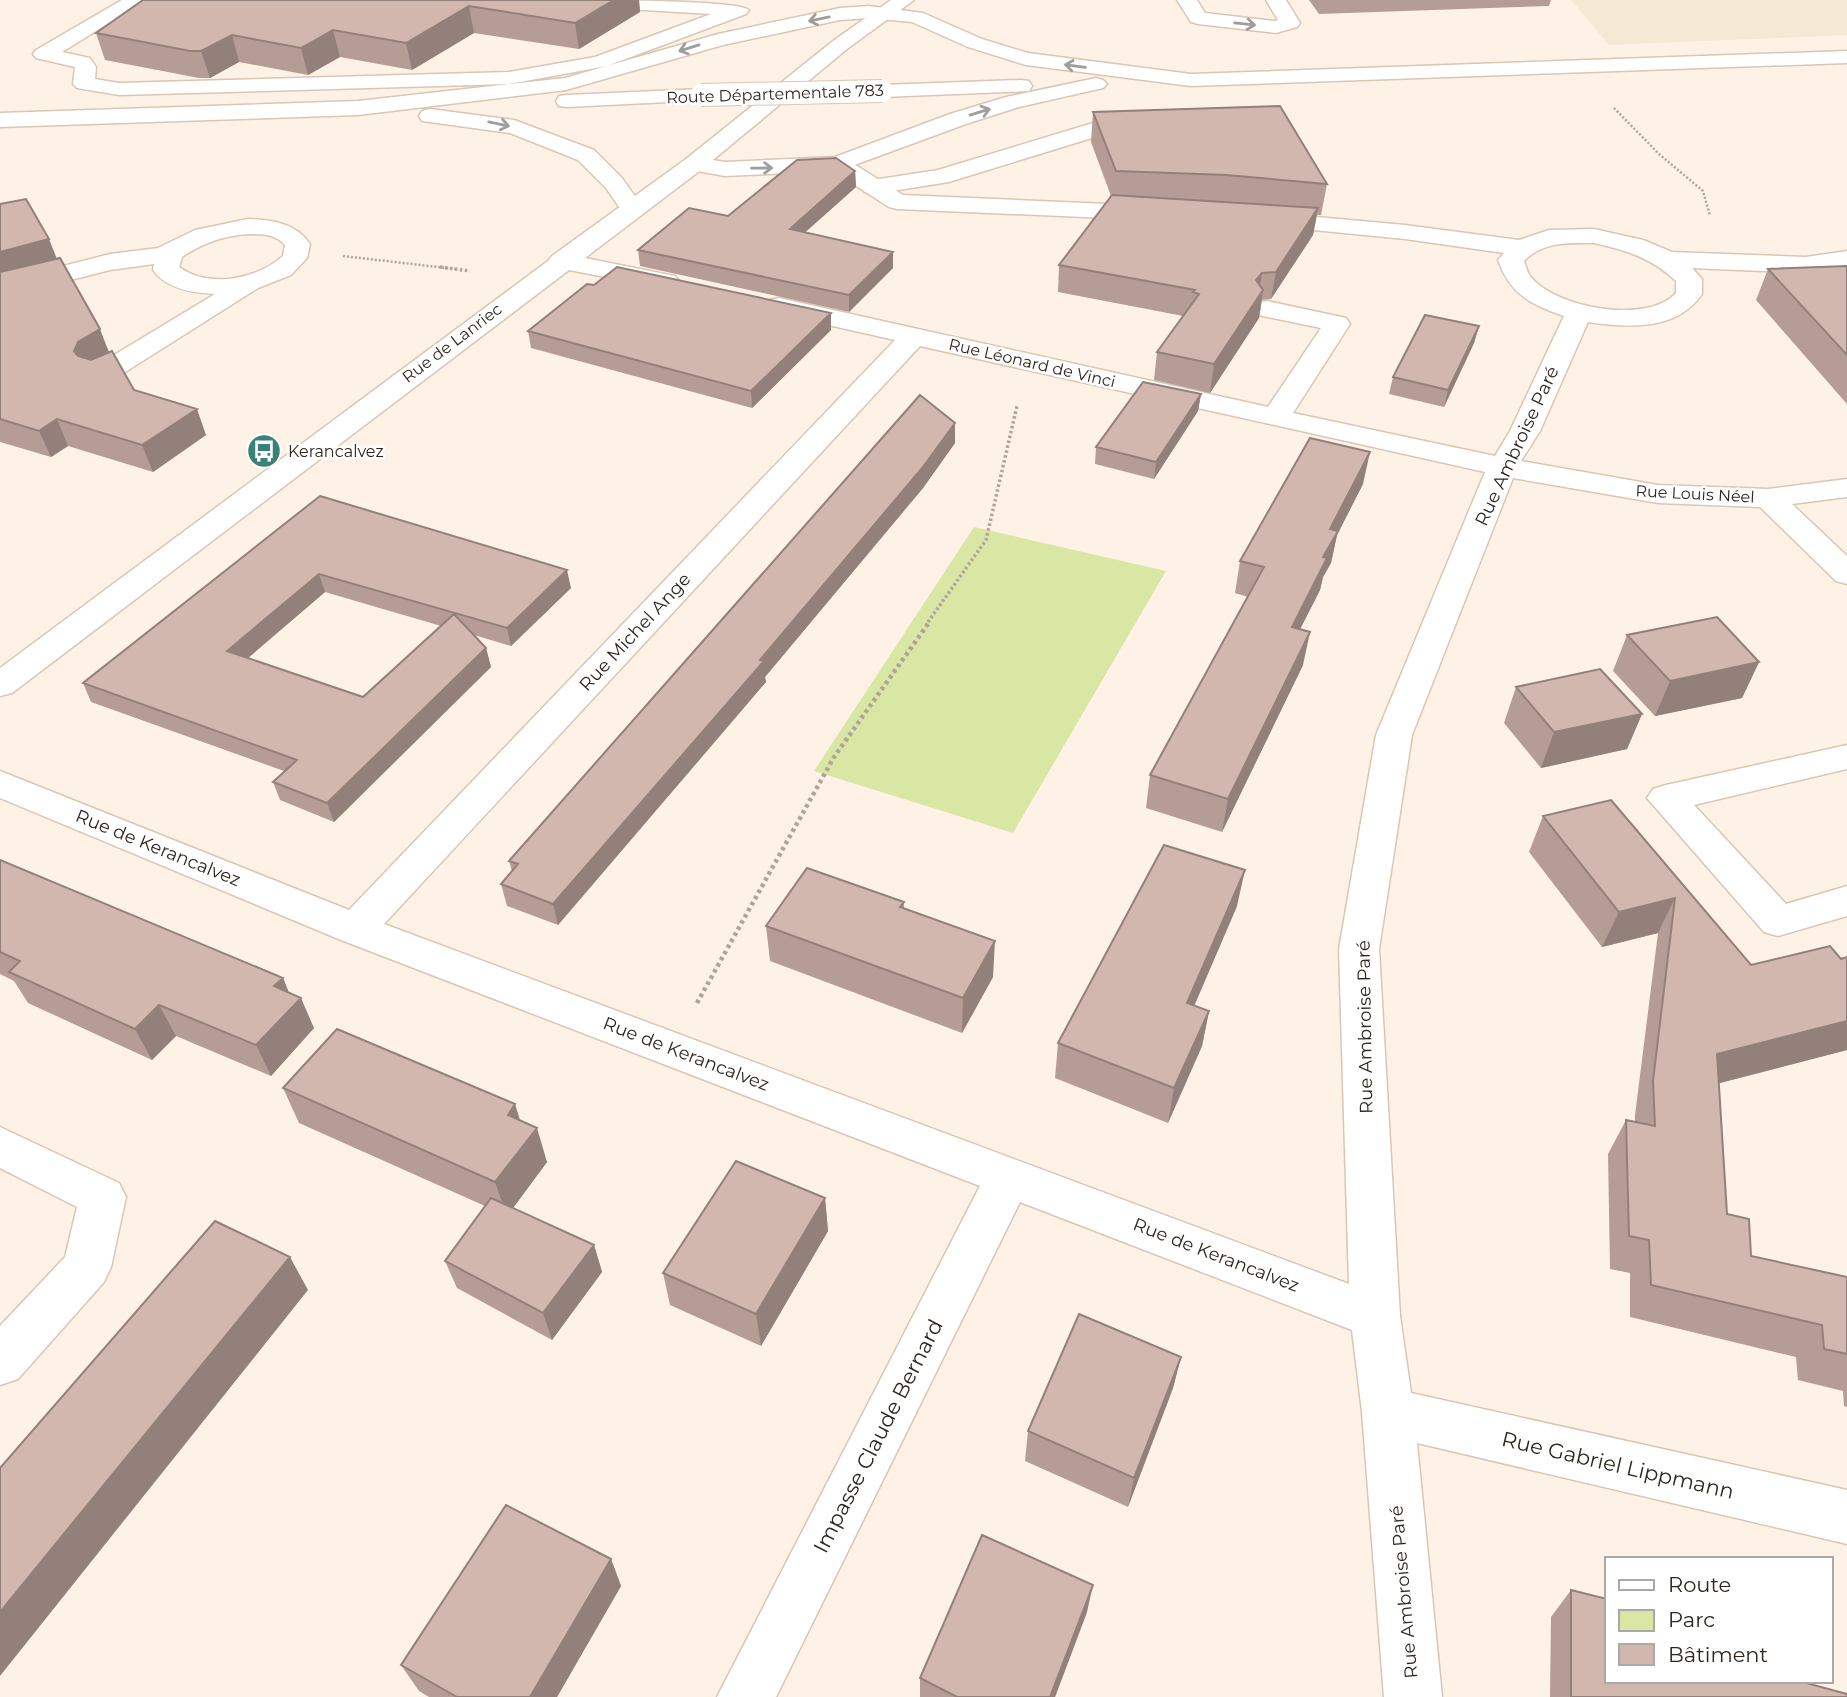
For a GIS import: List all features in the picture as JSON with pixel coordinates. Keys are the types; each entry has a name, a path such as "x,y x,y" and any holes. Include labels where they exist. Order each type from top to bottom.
{"street":[{"path":"136,0 43,54 83,62 86,67 83,84 119,89 509,78 600,62 739,10 577,0"},
{"name":"Rue de Lanriec","path":"0,685 533,282 694,164 840,45 904,0"},
{"path":"1187,0 1198,18 1276,27 1290,23 1276,0"},
{"path":"0,120 358,108 566,83 624,69 718,40 840,15 884,13 916,17 975,43 1026,59 1191,80 1847,57"},
{"path":"755,32 787,34 840,45"},
{"name":"Route Départementale 783","path":"358,108 1191,80"},
{"path":"694,164 725,169 838,164 958,119 1014,102 1096,84"},
{"path":"358,108 485,121 514,127 557,142 586,155 614,183 632,209"},
{"path":"873,187 942,177 1093,130 1159,128"},
{"path":"838,164 897,202 1180,214"},
{"path":"1235,217 1405,232 1520,248"},
{"path":"101,374 252,282 274,274 294,259 298,244 284,232 256,226 207,233 188,241 171,253 167,260 166,270 173,277 187,284 216,286 252,282"},
{"path":"1662,255 1689,279 1689,293 1678,306 1664,312 1637,317 1611,317 1579,312 1540,298 1520,283 1512,270 1511,260 1520,248 1530,243 1553,237 1594,236 1634,244 1662,255 1806,265 1847,259"},
{"path":"0,290 110,262 171,253"},
{"path":"561,261 691,287"},
{"name":"Rue Léonard de Vinci","path":"757,301 1502,468"},
{"path":"1266,309 1337,324 1275,418"},
{"name":"Rue Ambroise Paré","path":"1413,1697 1388,1412 1375,1316 1359,949 1394,735 1502,468 1525,431 1579,312"},
{"name":"Rue Michel Ange","path":"355,929 915,335"},
{"name":"Rue Louis Néel","path":"1502,468 1658,494 1768,498 1847,488"},
{"path":"1768,498 1847,574"},
{"path":"1847,757 1666,798 1778,921 1847,901"},
{"name":"Rue de Kerancalvez","path":"0,784 355,929 1375,1316"},
{"path":"0,1146 103,1197 87,1267 0,1362"},
{"name":"Impasse Claude Bernard","path":"746,1697 1009,1176"},
{"name":"Rue Gabriel Lippmann","path":"1388,1412 1847,1517"}],"path":[{"path":"1613,107 1659,153 1703,191 1711,215 1662,255"},
{"path":"296,252 500,275 533,282"},
{"path":"672,1049 834,757 986,540 1018,401"}],"shaded area":[{"path":"1571,0 1847,0 1847,35 1609,45"}],"green space":[{"path":"974,527 1166,571 1013,833 814,771"}],"building":[{"path":"143,0 614,0 575,23 469,6 406,43 333,30 301,48 232,35 201,51 190,51 96,33"},
{"path":"1280,106 1327,184 1226,175 1116,171 1093,112"},
{"path":"836,158 855,171 790,229 893,252 849,295 638,250 689,208 728,216 797,160"},
{"path":"1112,195 1318,208 1276,272 1262,273 1256,280 1263,290 1214,364 1157,352 1199,294 1193,292 1195,290 1059,265"},
{"path":"26,199 49,239 0,252 0,204"},
{"path":"60,258 100,329 78,342 74,351 78,356 91,360 112,351 134,390 197,409 142,445 57,419 39,431 0,419 0,272"},
{"path":"1847,266 1847,355 1768,269"},
{"path":"617,267 831,313 751,391 528,331 587,284 594,285"},
{"path":"1425,315 1479,326 1448,390 1393,377"},
{"path":"1143,382 1201,394 1156,462 1096,447"},
{"path":"920,395 955,423 923,467 760,660 764,661 553,904 501,884 518,864 509,861"},
{"path":"1310,438 1370,452 1330,529 1338,531 1323,557 1327,558 1292,627 1310,632 1228,799 1150,775 1264,567 1240,561"},
{"path":"320,496 567,570 507,628 319,574 227,651 363,697 454,614 486,648 327,803 273,782 297,760 83,683"},
{"path":"1717,617 1759,662 1670,681 1627,635"},
{"path":"1600,669 1642,714 1554,732 1516,687"},
{"path":"1611,800 1751,965 1830,946 1841,959 1847,957 1847,1021 1717,1054 1727,1214 1749,1219 1751,1256 1847,1277 1847,1354 1824,1349 1822,1325 1651,1285 1649,1240 1629,1236 1626,1120 1655,1126 1653,1081 1675,898 1619,912 1543,816"},
{"path":"1164,845 1245,870 1187,1003 1209,1011 1174,1088 1058,1043"},
{"path":"0,860 283,978 274,986 301,998 256,1045 159,1005 135,1029 9,972 20,961 0,952"},
{"path":"807,868 904,902 900,907 995,941 963,998 766,926"},
{"path":"337,1029 515,1104 508,1115 537,1128 495,1182 283,1088"},
{"path":"736,1161 825,1198 756,1314 663,1273"},
{"path":"491,1198 594,1245 543,1313 445,1261"},
{"path":"215,1221 290,1257 0,1612 0,1468"},
{"path":"1079,1314 1181,1357 1134,1478 1028,1431"},
{"path":"506,1505 611,1559 530,1697 457,1697 401,1665"},
{"path":"982,1535 1093,1585 1050,1697 957,1697 920,1678"},
{"path":"1571,1590 1605,1598 1605,1683 1806,1683 1847,1694 1847,1697 1571,1697"}],"place":[{"name":"Kerancalvez","path":"264,451"}]}
